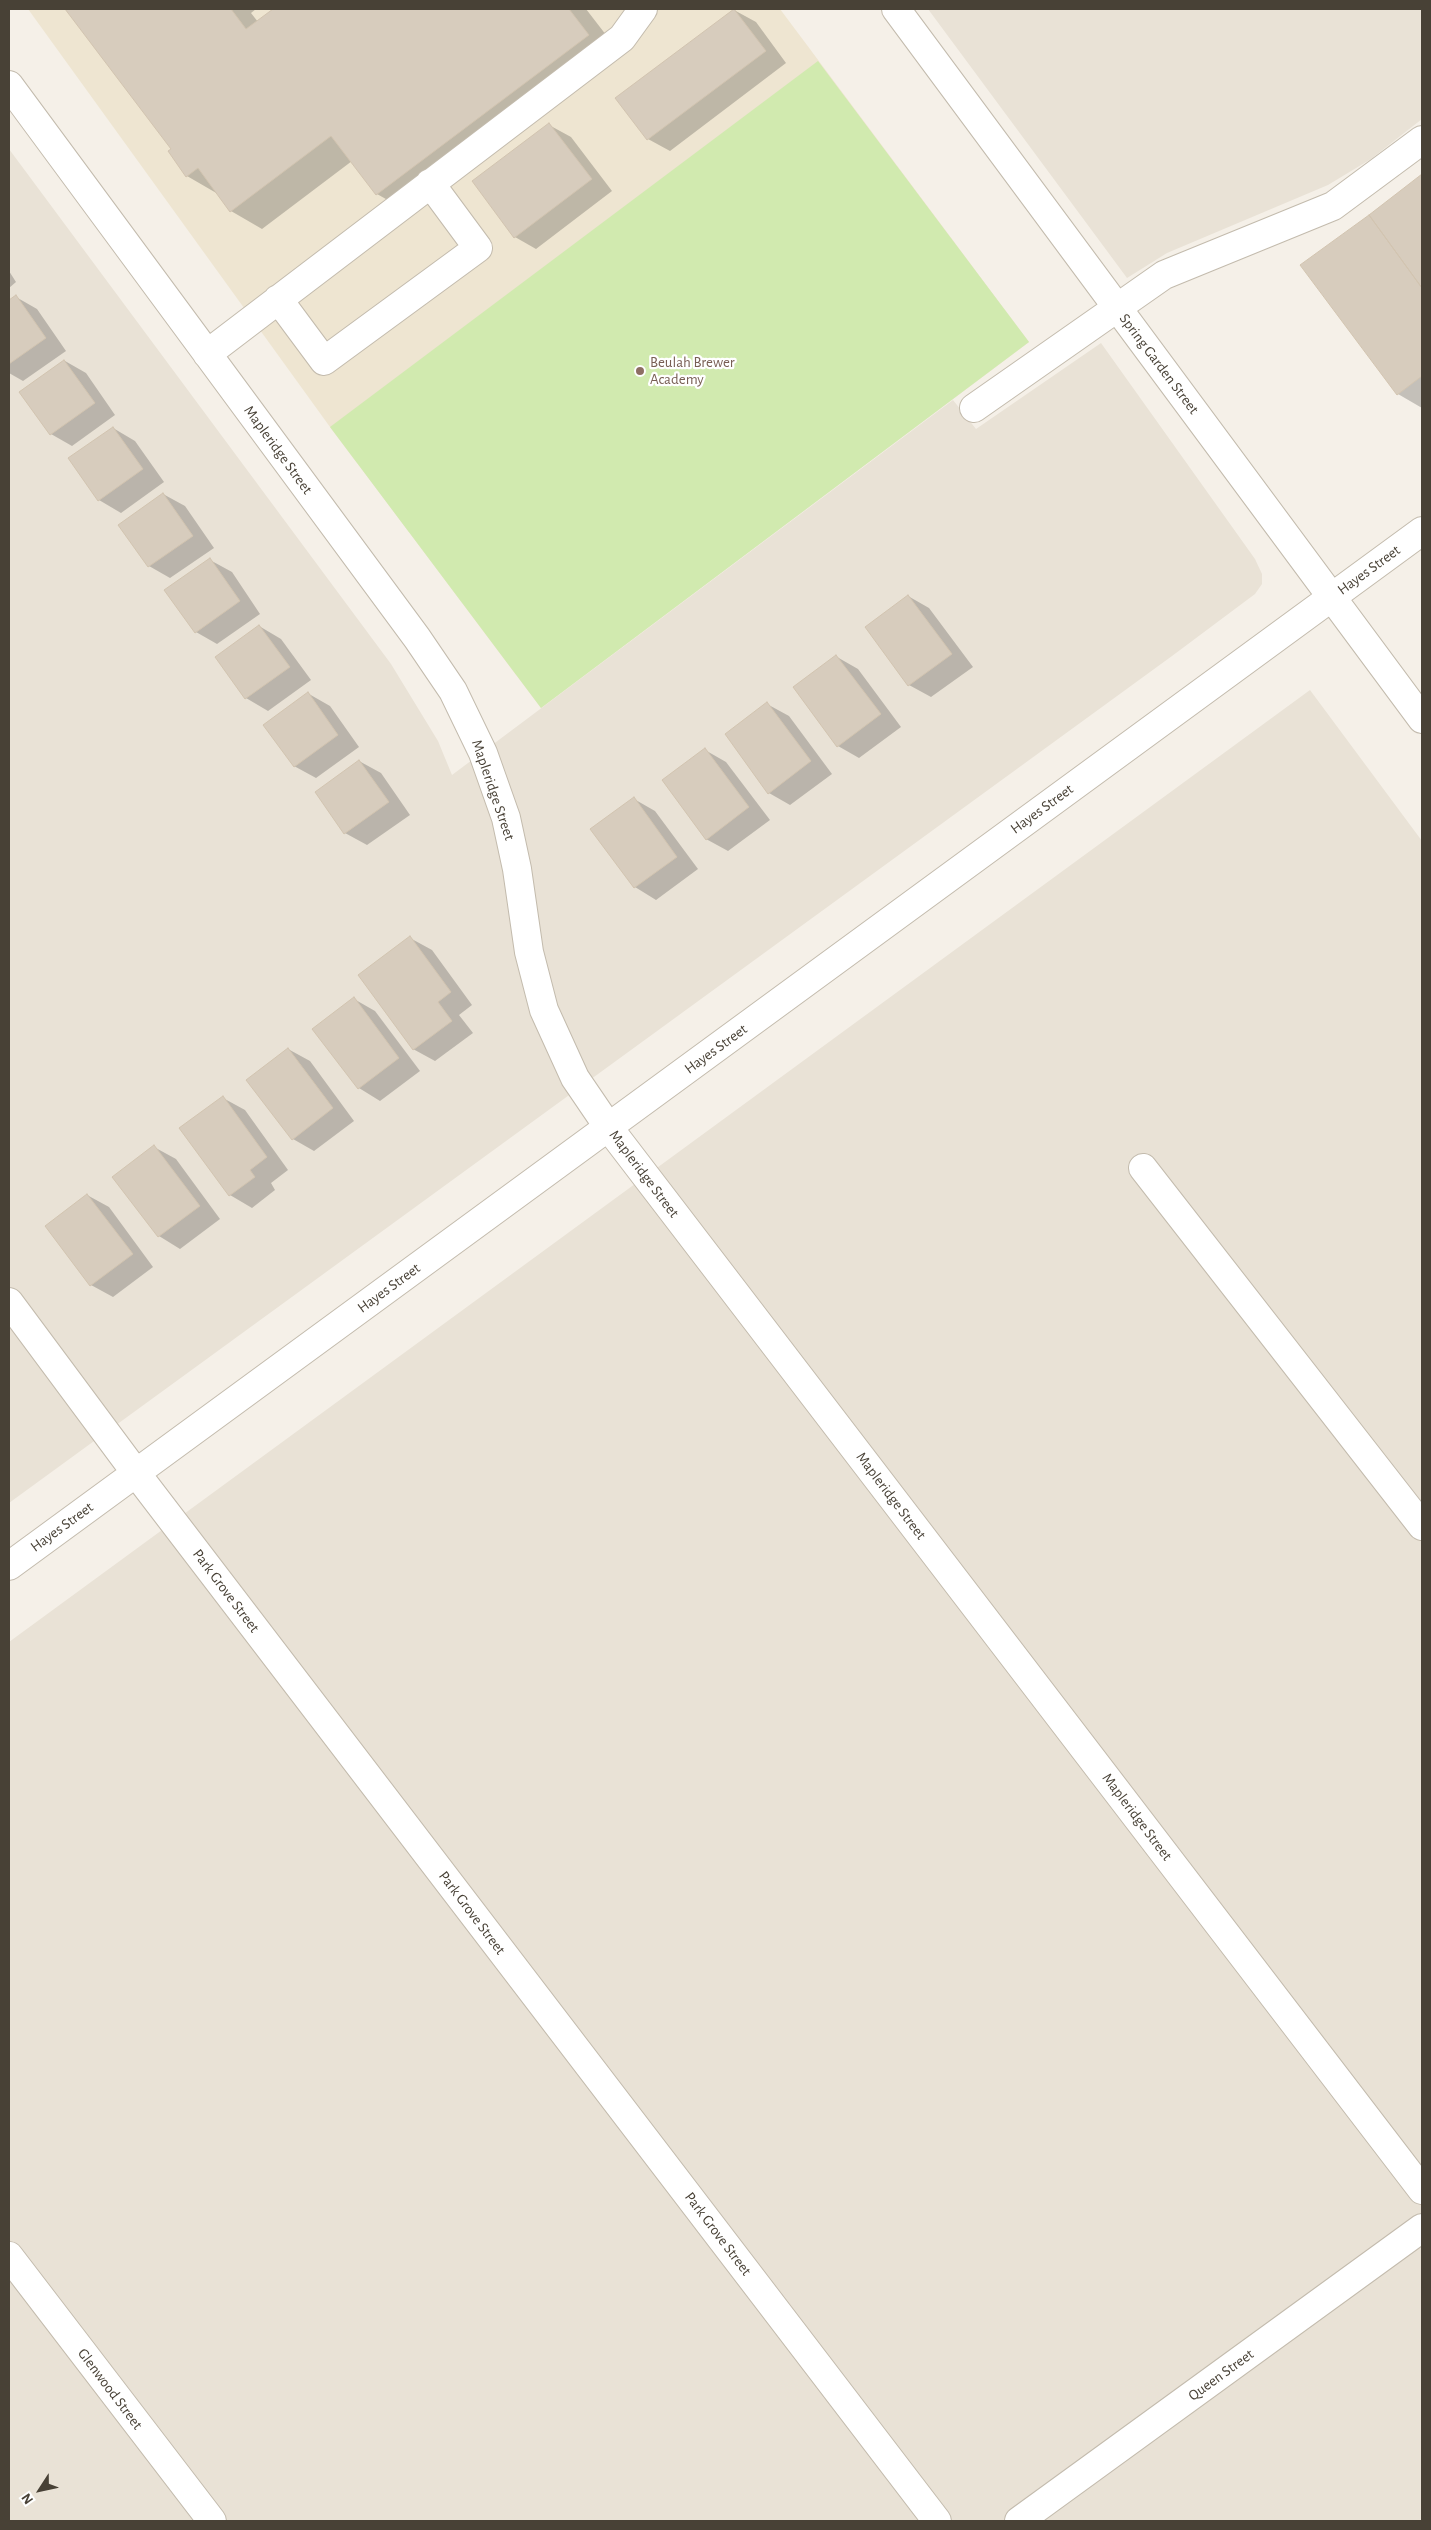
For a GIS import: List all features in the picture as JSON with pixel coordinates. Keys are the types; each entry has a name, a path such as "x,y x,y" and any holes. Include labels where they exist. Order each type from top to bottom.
{"street":[{"path":"207,354 622,38 643,9"},
{"name":"Spring Garden Street","path":"896,9 1422,719"},
{"name":"Mapleridge Street","path":"9,85 417,638 453,691 483,753 506,818 517,869 529,952 544,1010 575,1078 609,1128 1422,2190"},
{"path":"974,408 1164,275 1333,206 1422,140"},
{"path":"278,300 324,361 478,248 430,183"},
{"name":"Hayes Street","path":"9,1566 1422,531"},
{"path":"1143,1168 1422,1526"},
{"name":"Park Grove Street","path":"9,1302 136,1473 937,2521"},
{"name":"Queen Street","path":"1019,2521 1422,2228"},
{"name":"Glenwood Street","path":"9,2256 212,2521"}],"shaded area":[{"name":"Beulah Brewer Academy","path":"28,9 780,9 1029,342 541,708 330,427"},
{"path":"928,9 1422,9 1422,119 1371,159 1328,185 1167,253 1127,278"},
{"path":"9,149 391,664 438,741 452,775 953,400 976,429 1101,343 1255,559 1262,574 1262,584 1255,594 1172,656 9,1503"},
{"path":"1310,690 1422,841 1422,2521 9,2521 9,1642"}],"green space":[{"path":"818,61 1029,342 541,708 330,427"}],"building":[{"path":"65,9 231,9 246,29 273,9 569,9 589,35 376,195 331,136 230,212 198,168 186,177 168,151 171,149"},
{"path":"734,9 766,51 647,140 615,98"},
{"path":"549,123 592,179 514,238 472,181"},
{"path":"1422,174 1422,288 1369,215"},
{"path":"1369,215 1422,288 1422,376 1397,395 1300,265"},
{"path":"16,295 46,338 9,364 9,300"},
{"path":"64,360 95,403 50,435 19,392"},
{"path":"113,427 143,469 98,501 68,458"},
{"path":"163,493 193,536 148,567 118,525"},
{"path":"210,558 240,601 195,633 164,590"},
{"path":"908,595 952,654 908,686 865,627"},
{"path":"259,625 290,667 245,699 215,657"},
{"path":"836,655 881,714 837,747 793,687"},
{"path":"308,692 338,735 294,767 263,725"},
{"path":"767,702 811,761 768,794 725,734"},
{"path":"705,748 749,807 706,840 662,780"},
{"path":"359,760 389,802 344,834 315,792"},
{"path":"634,797 677,857 634,888 590,829"},
{"path":"410,936 451,992 438,1002 452,1021 413,1050 358,975"},
{"path":"354,997 399,1058 358,1089 312,1029"},
{"path":"288,1048 333,1108 292,1140 246,1080"},
{"path":"223,1096 267,1157 250,1170 255,1177 229,1196 179,1128"},
{"path":"154,1145 200,1206 158,1237 112,1177"},
{"path":"87,1194 133,1254 90,1286 45,1226"}],"place":[{"name":"Beulah Brewer Academy","path":"640,371"}]}
